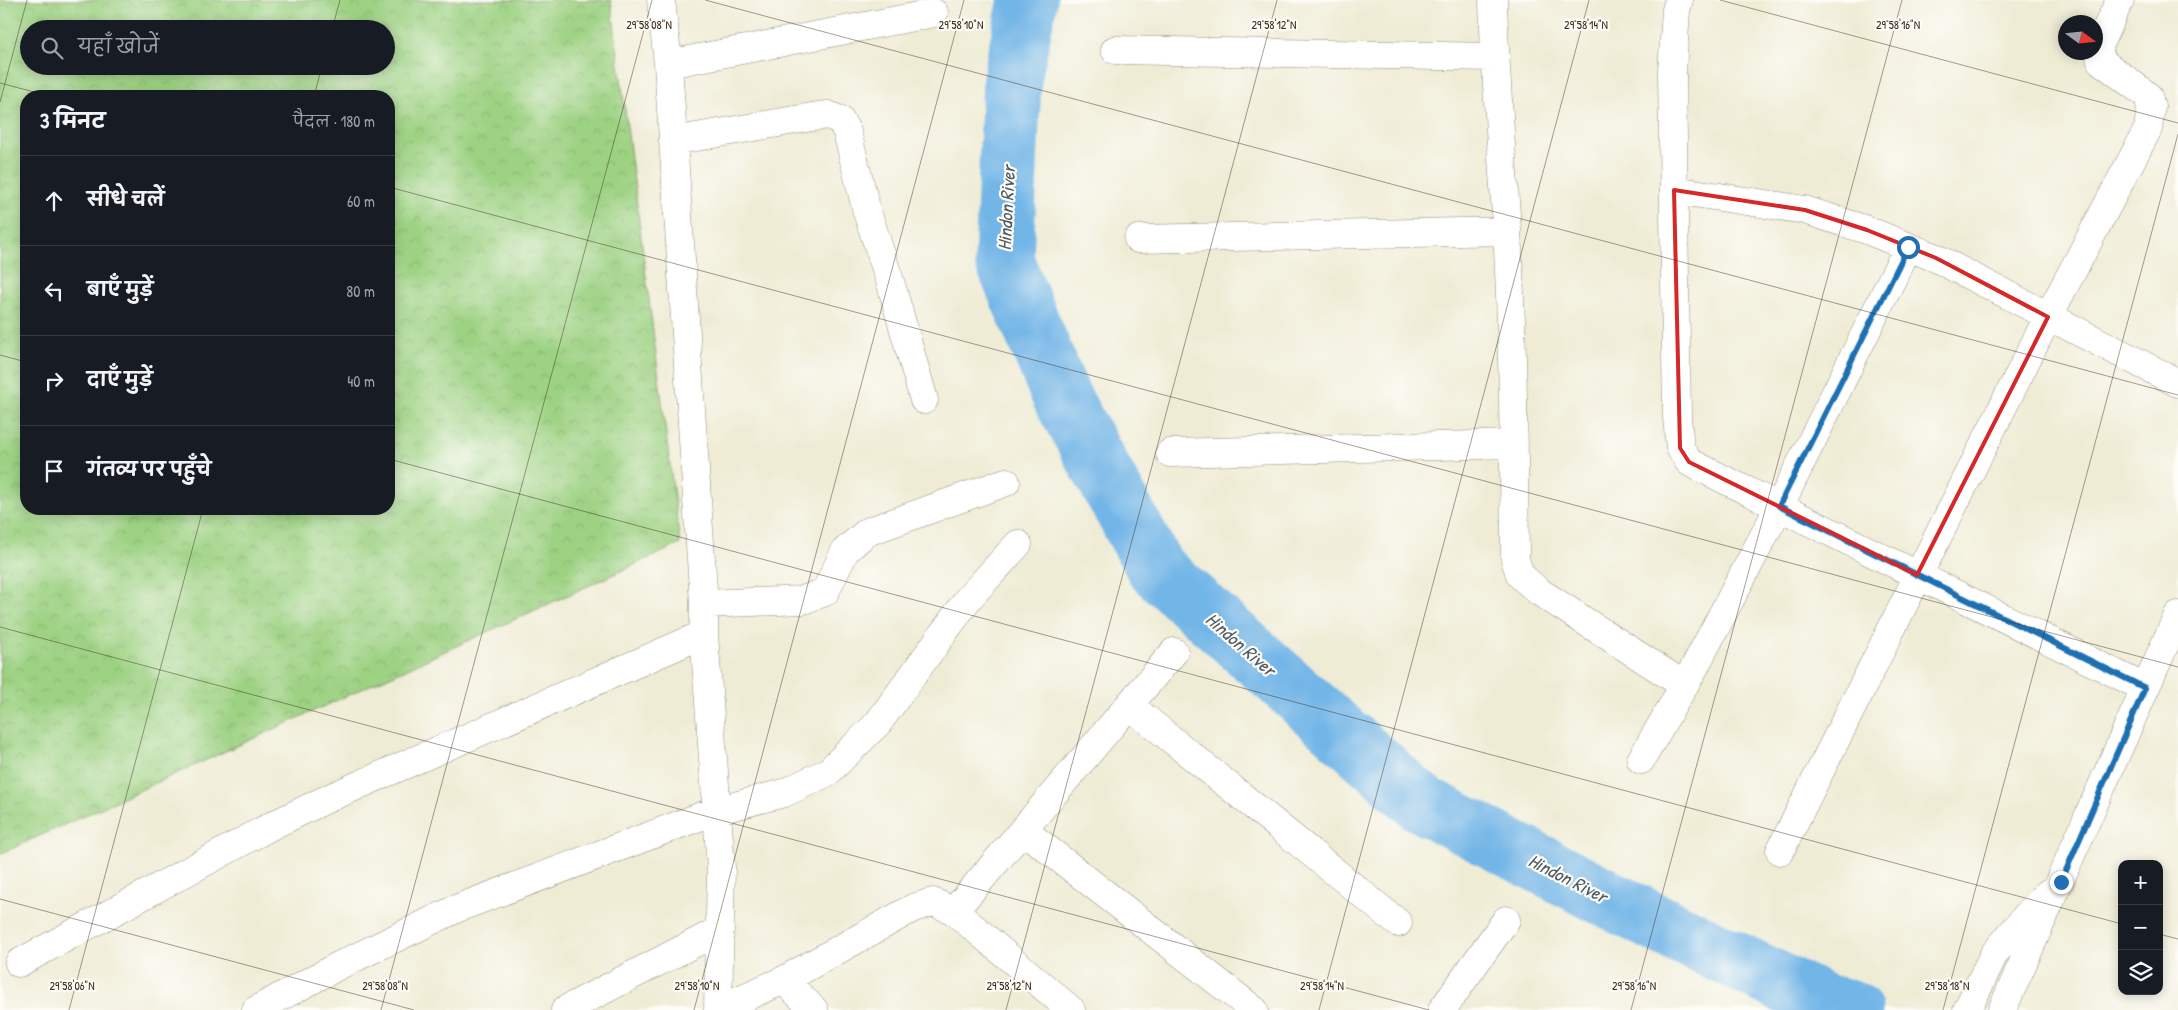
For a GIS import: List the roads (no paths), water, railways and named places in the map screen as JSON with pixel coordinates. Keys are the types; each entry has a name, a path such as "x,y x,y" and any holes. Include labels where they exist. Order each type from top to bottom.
{"street":[{"path":"661,0 668,64 704,604 704,634 715,811 721,868 718,1009 784,980 913,908 933,902 954,911 1071,1010"},
{"path":"1493,0 1494,57 1507,231 1514,444 1515,558 1520,575 1538,591 1684,685"},
{"path":"1679,0 1676,10 1672,71 1677,417 1680,448 1689,462 2145,688"},
{"path":"1780,851 2048,317 2148,129 2151,107 2148,96 2101,61 2098,46 2120,0"},
{"path":"668,64 934,13"},
{"path":"1115,50 1494,57"},
{"path":"673,141 812,116 828,116 840,120 847,132 867,212 890,282 924,400"},
{"path":"1674,190 1806,210 1868,230 1936,258 2178,384"},
{"path":"1138,239 1507,231"},
{"path":"1641,760 1684,685 1779,506 1908,247"},
{"path":"1170,453 1514,444"},
{"path":"704,604 803,600 825,592 845,550 867,532 1006,482"},
{"path":"256,1010 340,965 458,908 715,811 784,793 828,772 878,723 968,599 1018,544"},
{"path":"2002,1010 2061,882 2178,615"},
{"path":"19,962 273,825 329,798 704,634"},
{"path":"954,911 1174,652"},
{"path":"1129,705 1398,923"},
{"path":"1023,830 1254,1010"},
{"path":"1968,1010 1994,954 2026,916 2061,882"},
{"path":"1442,1010 1506,920"},
{"path":"566,1010 720,930"},
{"path":"784,980 814,1010"}],"waterway":[{"name":"Hindon River","path":"1028,0 1012,79 1004,260 1061,396 1156,569 1421,803 1644,917 1824,1003 1853,1010"}]}
